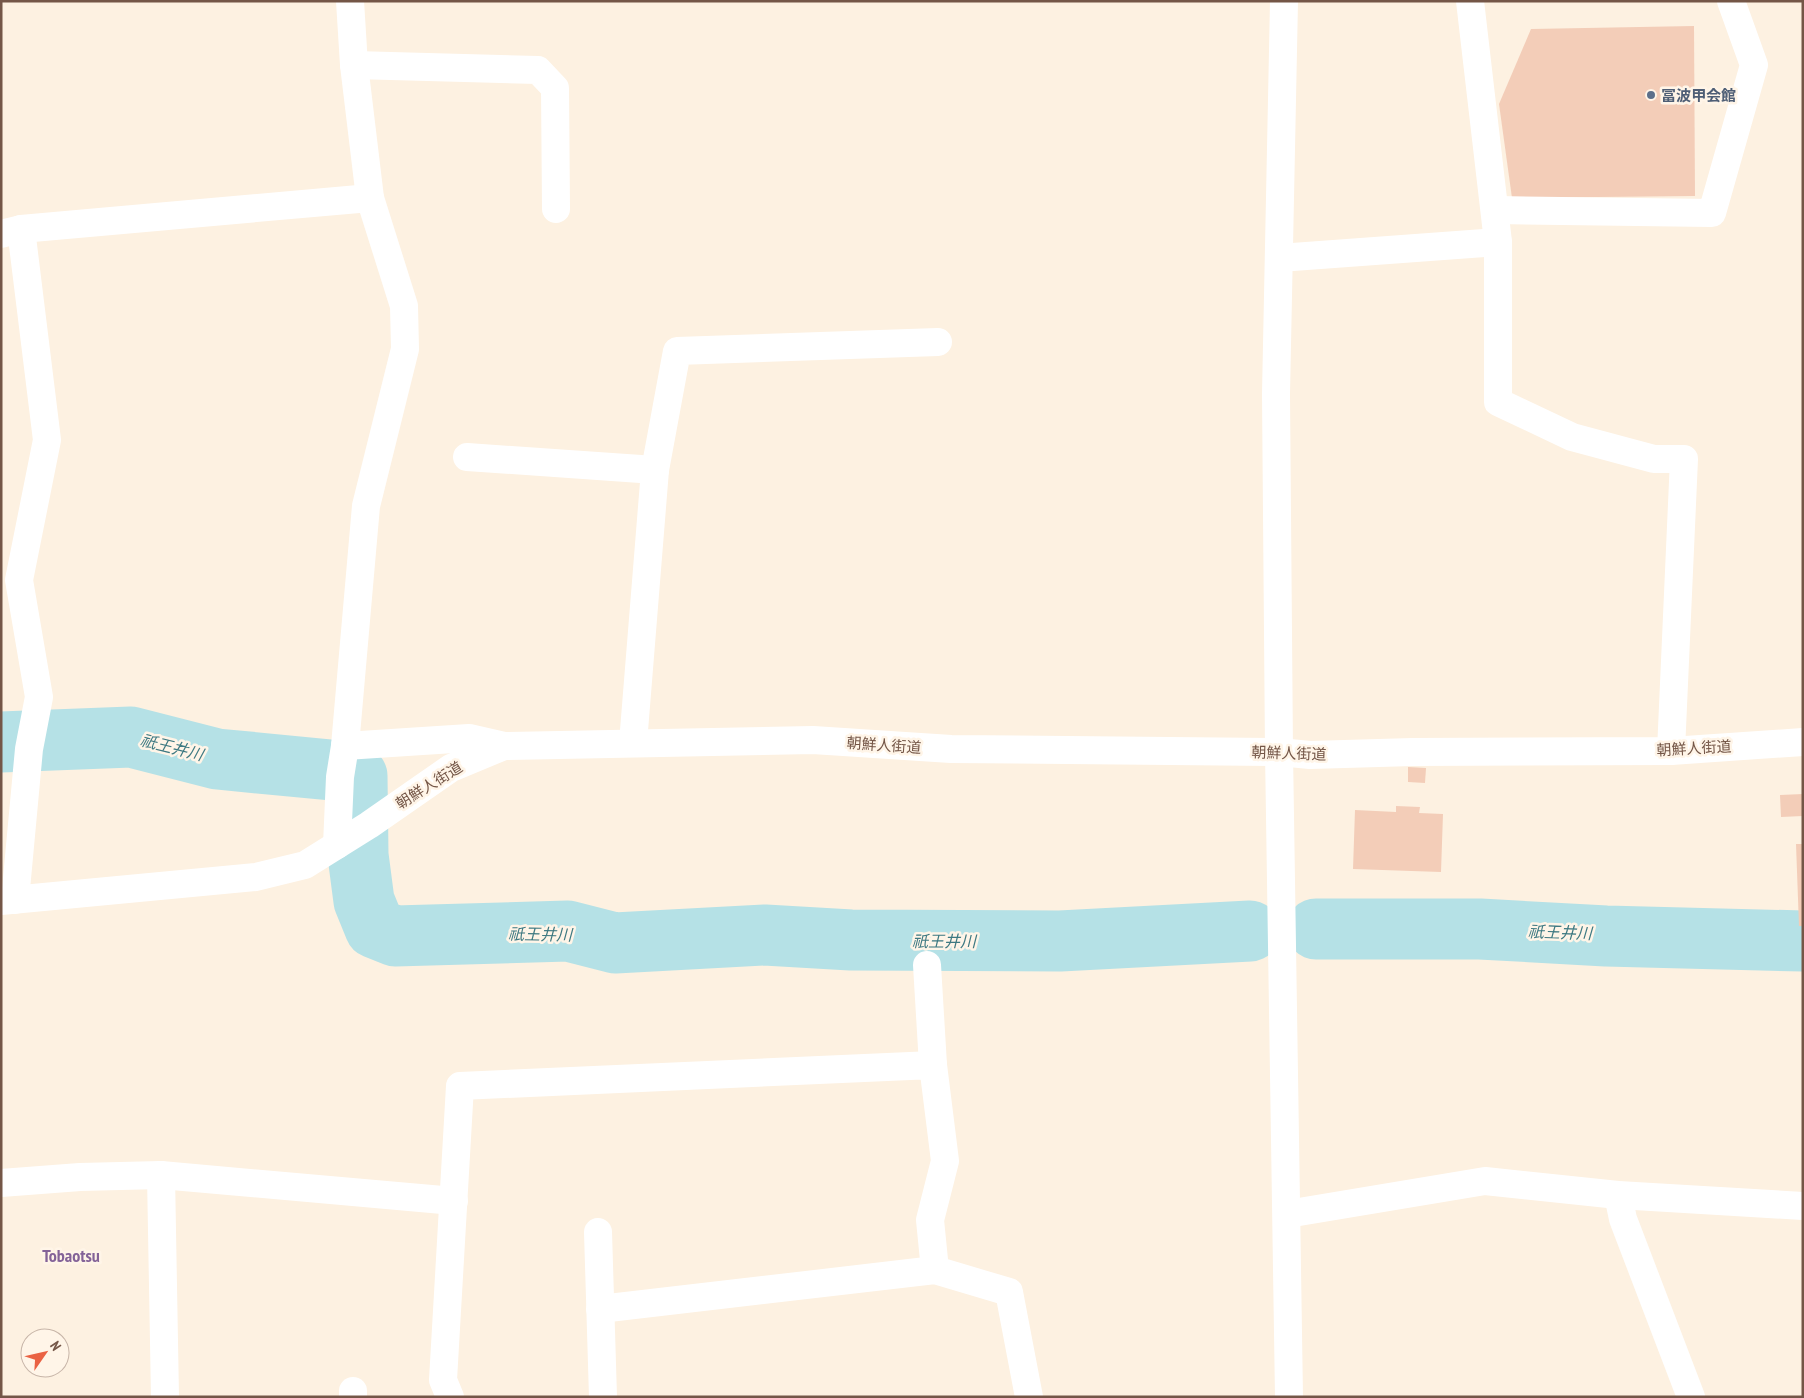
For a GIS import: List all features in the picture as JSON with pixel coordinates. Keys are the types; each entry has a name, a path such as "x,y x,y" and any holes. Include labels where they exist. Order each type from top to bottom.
{"street":[{"path":"350,1 354,65 370,198 404,306 405,349 366,506 343,762 352,835"},
{"path":"1284,1 1276,394 1279,752 1289,1397"},
{"path":"1470,1 1498,242 1498,402 1572,437 1654,459 1684,458 1671,750"},
{"path":"1495,210 1712,213 1754,65 1731,1"},
{"path":"354,65 538,70 555,88 556,210"},
{"path":"8,901 30,741 39,697 19,580 47,440 11,231 370,198"},
{"path":"1278,258 1498,242"},
{"path":"633,743 655,470 677,351 938,342"},
{"path":"467,457 655,470"},
{"path":"343,762 469,738 504,746"},
{"name":"朝鮮人街道","path":"8,901 256,877 305,865 451,768 504,746 812,740 951,749 1279,752 1310,755 1671,750 1803,742"},
{"path":"927,965 933,1065 945,1161 930,1220 935,1270"},
{"path":"450,1397 443,1380 460,1086 933,1065"},
{"path":"1,1183 80,1176 161,1175 454,1202"},
{"path":"161,1175 165,1397"},
{"path":"1287,1214 1485,1181 1618,1195 1803,1206"},
{"path":"1618,1195 1623,1219 1691,1397"},
{"path":"598,1232 603,1397"},
{"path":"600,1309 935,1270 1009,1292 1029,1397"}],"building":[{"name":"冨波甲会館","path":"1694,26 1695,196 1512,198 1499,104 1531,29"},
{"path":"1408,767 1426,768 1425,783 1408,782"},
{"path":"1803,794 1803,816 1781,817 1780,795"},
{"path":"1396,806 1420,807 1419,813 1443,814 1441,872 1353,869 1355,810 1396,812"},
{"path":"1796,844 1803,844 1803,926 1799,926"}],"waterway":[{"name":"祇王井川","path":"1,742 131,737 217,759 331,770 357,776 358,855 364,901 375,928 395,936 568,931 615,943 765,935 851,940 1060,941 1250,931"},
{"name":"祇王井川","path":"1316,929 1480,929 1606,936 1803,941"}],"place":[{"name":"冨波甲会館","path":"1651,95"}],"district":[{"name":"Tobaotsu","path":"71,1255"}]}
